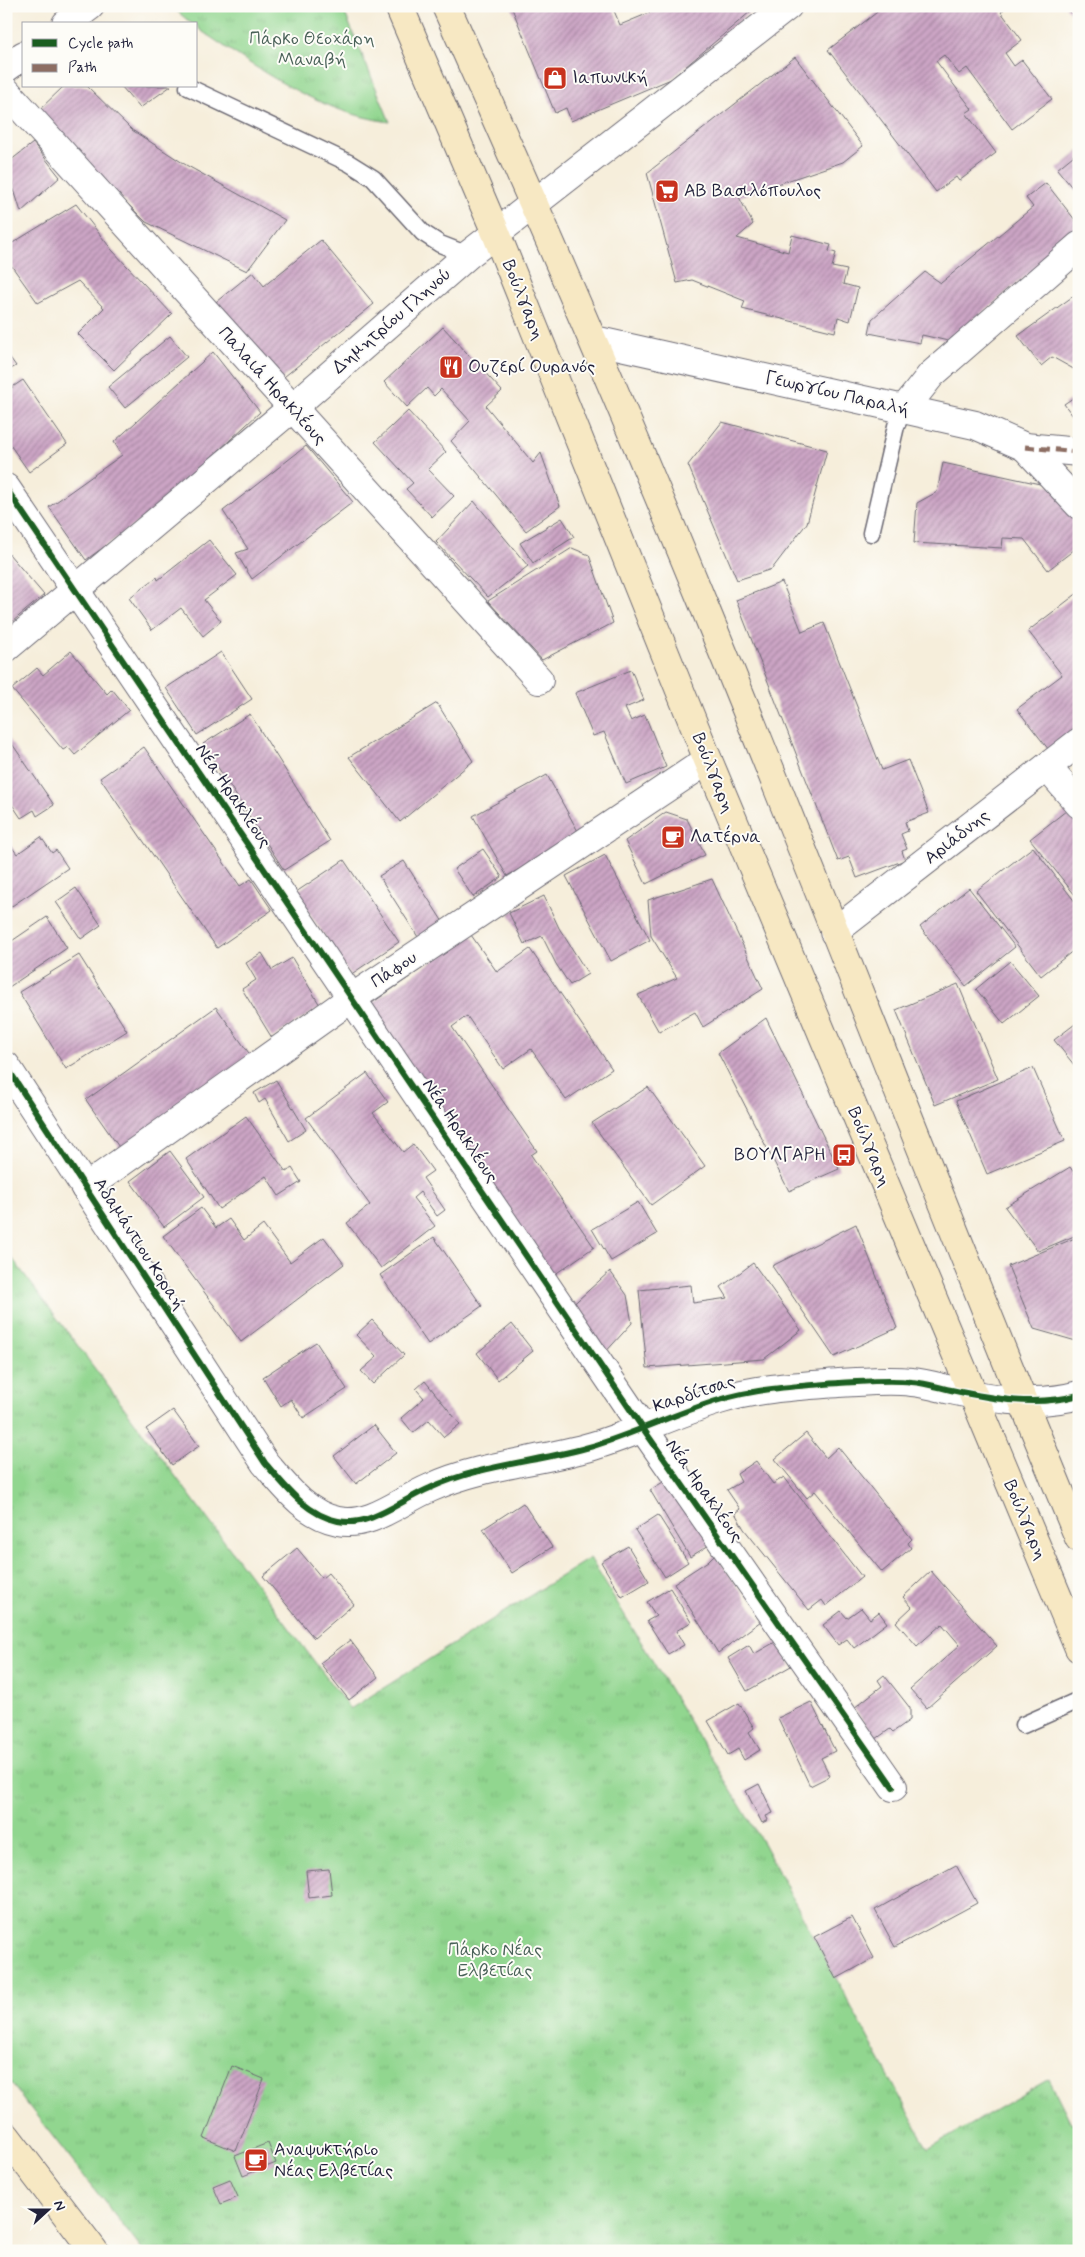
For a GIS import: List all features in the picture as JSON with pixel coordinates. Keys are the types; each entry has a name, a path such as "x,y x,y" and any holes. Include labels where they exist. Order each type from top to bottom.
{"main road":[{"name":"Βούλγαρη","path":"399,6 496,233 708,760 1079,1648"},
{"path":"446,6 594,340 714,629 1022,1401 1079,1538"},
{"path":"6,2136 94,2251"}],"street":[{"path":"69,22 90,6"},
{"name":"Δημητρίου Γληνού","path":"6,648 292,408 468,255 788,6"},
{"path":"6,68 22,56"},
{"name":"Παλαιά Ηρακλέους","path":"6,91 539,680"},
{"path":"904,409 931,375 1079,246"},
{"name":"Γεωργίου Παραλή","path":"594,340 975,424 1025,447 1079,452"},
{"path":"1025,447 1079,506"},
{"name":"Νέα Ηρακλέους","path":"6,488 642,1427 894,1787"},
{"name":"Αριάδνης","path":"834,932 1079,742"},
{"name":"Πάφου","path":"85,1188 352,998 708,760"},
{"path":"1047,767 1079,804"},
{"name":"Αδαμάντιου Κοραή","path":"6,1066 14,1092 85,1188 247,1438"},
{"name":"Καρδίτσας","path":"247,1438 277,1478 318,1514 338,1522 359,1521 376,1516 442,1482 481,1470 592,1446 721,1399 748,1393 814,1385 876,1381 913,1382 972,1394 1022,1401 1050,1402 1079,1396"}],"lane":[{"path":"190,88 350,163 373,178 423,233 440,244 468,255"},
{"path":"871,532 896,426 904,409"},
{"path":"1023,1726 1079,1700"}],"green space":[{"name":"Πάρκο Θεοχάρη Μαναβή","path":"171,6 342,6 390,122 364,117 314,99 244,60 200,30 198,22 190,22"},
{"name":"Πάρκο Νέας Ελβετίας","path":"6,1250 350,1709 590,1558 763,1843 928,2149 1049,2079 1071,2123 1079,2121 1079,2251 143,2251 6,2077"}],"building":[{"path":"511,6 612,6 620,25 666,6 757,6 671,79 571,121 566,108 555,113"},
{"path":"885,6 1008,6 1001,12 1022,40 1005,53 1014,66 1022,60 1052,99 1012,129 967,68 959,74 944,55 936,61 972,109 966,113 996,153 959,181 956,177 936,192 828,50"},
{"path":"1065,6 1079,6 1079,24"},
{"path":"795,57 863,146 843,162 739,197 753,224 737,238 788,252 792,235 831,245 829,251 836,253 832,267 847,270 843,284 858,288 850,321 838,317 835,332 742,309 745,301 692,280 677,283 647,173"},
{"path":"62,88 89,88 132,130 186,165 285,220 247,271 146,222 37,112"},
{"path":"123,88 168,88 140,108"},
{"path":"33,143 60,177 21,212 6,164"},
{"path":"1079,151 1079,196 1057,169"},
{"path":"1046,183 1079,225 1079,232 948,341 922,335 920,343 869,333 872,319 925,272 941,283 1033,207 1026,198"},
{"path":"76,204 112,250 172,314 114,370 78,334 104,308 78,281 38,303 6,258 6,247"},
{"path":"321,240 374,304 274,385 211,306 253,272 264,286"},
{"path":"1079,292 1079,372 1052,357 1041,366 1018,336"},
{"path":"443,327 502,391 486,406 533,463 541,453 560,506 526,531 451,441 470,421 441,389 434,396 427,388 407,407 384,382"},
{"path":"170,336 187,357 125,408 108,387"},
{"path":"6,352 16,366 6,372"},
{"path":"213,352 260,412 156,509 86,560 49,507 122,455 114,442"},
{"path":"23,380 67,444 29,472 6,439 6,381 11,388"},
{"path":"1079,394 1079,424 1064,404"},
{"path":"408,411 446,452 428,469 454,496 432,517 406,489 413,483 375,442"},
{"path":"722,422 827,450 807,523 772,569 737,580 688,465"},
{"path":"306,446 353,502 252,579 236,553 248,549 223,511"},
{"path":"943,463 1063,489 1079,510 1079,546 1048,570 1024,539 1003,538 1002,548 914,543 917,503 937,492"},
{"path":"474,501 528,566 488,597 436,542"},
{"path":"562,518 574,537 533,563 520,543"},
{"path":"209,540 237,575 204,600 221,621 203,636 181,608 152,630 129,598 157,577 158,580"},
{"path":"572,548 589,555 613,623 542,660 488,601"},
{"path":"9,554 44,595 6,627 6,557"},
{"path":"782,582 802,632 824,623 882,770 908,760 929,813 905,822 908,831 901,834 907,849 902,851 905,860 857,878 849,857 838,861 736,600"},
{"path":"1079,592 1079,727 1049,750 1017,709 1062,675 1028,631"},
{"path":"71,651 107,694 112,689 129,710 75,755 68,747 63,750 12,689 37,668 43,675"},
{"path":"221,652 252,699 197,735 166,688"},
{"path":"631,670 644,700 625,708 631,721 645,715 666,767 626,784 604,732 593,736 575,693"},
{"path":"437,703 473,761 400,822 349,757"},
{"path":"250,714 330,841 284,870 203,744"},
{"path":"6,735 54,805 37,816 34,810 21,818 11,803 6,806"},
{"path":"144,747 240,886 251,879 272,910 217,948 100,778"},
{"path":"547,775 580,835 507,876 473,816"},
{"path":"1071,807 1079,817 1079,900 1030,839"},
{"path":"666,812 687,819 705,855 646,884 625,841"},
{"path":"41,837 52,853 56,850 68,868 6,910 6,839 17,854"},
{"path":"1033,847 1079,907 1079,946 1041,976 976,891"},
{"path":"483,849 502,877 473,897 454,869"},
{"path":"605,855 650,940 611,961 566,876"},
{"path":"344,860 399,942 350,975 296,892"},
{"path":"404,861 443,922 418,937 379,876"},
{"path":"712,879 763,989 703,1027 695,1012 659,1032 638,995 677,978 651,936 648,900"},
{"path":"76,888 101,925 81,939 56,902"},
{"path":"969,888 1015,947 966,986 920,927"},
{"path":"544,896 559,928 588,974 570,985 556,964 542,936 524,944 509,913"},
{"path":"47,917 67,948 6,989 6,945"},
{"path":"471,935 497,972 530,949 612,1069 566,1100 531,1049 503,1069 467,1016 452,1027 537,1151 531,1155 594,1247 551,1277 366,1007"},
{"path":"262,953 272,970 292,958 321,1007 272,1038 242,989 256,980 246,963"},
{"path":"79,955 127,1031 66,1069 19,992"},
{"path":"1010,961 1039,996 1004,1024 976,989"},
{"path":"958,984 998,1079 935,1105 896,1010"},
{"path":"216,1007 251,1056 121,1150 86,1100"},
{"path":"766,1018 839,1169 789,1191 718,1053"},
{"path":"1079,1021 1079,1071 1054,1040"},
{"path":"1033,1068 1065,1141 987,1174 956,1101"},
{"path":"367,1073 388,1102 373,1113 403,1152 413,1144 433,1171 423,1178 445,1210 437,1216 420,1192 413,1198 435,1226 381,1268 347,1223 370,1205 306,1118"},
{"path":"276,1080 306,1130 289,1141 265,1099 259,1103 254,1093"},
{"path":"648,1087 705,1166 651,1205 592,1123"},
{"path":"246,1116 286,1172 292,1168 301,1182 279,1196 266,1176 219,1209 186,1159"},
{"path":"170,1151 204,1197 164,1227 130,1181"},
{"path":"1070,1167 1079,1180 1079,1234 1038,1251 1005,1207"},
{"path":"638,1202 657,1234 611,1261 592,1229"},
{"path":"201,1208 216,1228 229,1219 244,1240 263,1225 290,1262 324,1237 344,1264 241,1342 163,1236"},
{"path":"856,1224 897,1328 834,1357 772,1266"},
{"path":"434,1237 482,1306 428,1344 380,1275"},
{"path":"1075,1238 1079,1247 1079,1337 1076,1341 1034,1329 1008,1266"},
{"path":"753,1263 801,1330 764,1359 647,1368 639,1290 691,1285 693,1303 728,1298 721,1287"},
{"path":"610,1271 627,1295 632,1323 603,1355 567,1310"},
{"path":"372,1320 404,1355 373,1384 361,1371 377,1357 356,1335"},
{"path":"512,1324 533,1351 498,1380 477,1353"},
{"path":"316,1342 347,1389 303,1418 291,1399 281,1406 263,1377"},
{"path":"425,1381 460,1424 444,1437 429,1420 413,1433 401,1418 424,1398 416,1389"},
{"path":"173,1410 199,1446 172,1465 146,1429"},
{"path":"374,1425 396,1453 356,1484 334,1456"},
{"path":"806,1433 826,1458 838,1447 912,1539 908,1543 911,1548 882,1572 815,1491 807,1498 775,1459"},
{"path":"756,1461 773,1484 784,1477 862,1577 826,1606 822,1600 809,1610 744,1529 735,1513 740,1509 727,1490 741,1482 737,1474"},
{"path":"673,1476 714,1542 690,1557 650,1490"},
{"path":"523,1503 552,1547 512,1573 483,1529"},
{"path":"658,1515 688,1562 665,1577 635,1530"},
{"path":"628,1546 649,1581 622,1597 601,1562"},
{"path":"297,1548 322,1578 328,1573 354,1604 314,1638 263,1576"},
{"path":"715,1554 761,1621 718,1653 674,1583 708,1561"},
{"path":"931,1571 997,1646 927,1708 910,1689 960,1645 942,1624 917,1646 896,1622 912,1607 903,1597"},
{"path":"670,1588 691,1622 676,1631 684,1645 668,1654 647,1621 656,1616 647,1602"},
{"path":"861,1608 870,1619 879,1612 887,1623 854,1648 847,1639 838,1645 823,1625 841,1611 847,1618"},
{"path":"350,1640 378,1677 349,1700 320,1663"},
{"path":"777,1641 791,1666 747,1691 728,1658 749,1645 754,1654"},
{"path":"884,1675 910,1708 910,1720 893,1732 890,1729 876,1739 854,1708 882,1686 878,1680"},
{"path":"811,1702 835,1751 821,1758 830,1776 810,1786 778,1718"},
{"path":"739,1703 754,1728 749,1732 760,1750 744,1760 738,1749 728,1755 708,1721"},
{"path":"759,1784 773,1813 766,1816 768,1820 762,1823 746,1791"},
{"path":"956,1865 977,1903 895,1947 875,1910"},
{"path":"329,1869 332,1895 309,1898 306,1871"},
{"path":"852,1917 874,1958 836,1979 814,1937"},
{"path":"232,2066 264,2079 236,2151 204,2138"},
{"path":"268,2143 276,2163 243,2176 235,2156"},
{"path":"230,2179 238,2197 221,2204 213,2186"}],"marked path":[{"path":"1025,447 1079,452"}],"cycle path":[{"path":"6,488 642,1427 893,1787"},
{"path":"6,1066 265,1463 297,1498 326,1518 350,1522 374,1517 419,1493 450,1480 490,1468 593,1446 703,1405 763,1390 839,1383 903,1381 922,1383 999,1399 1047,1401 1079,1395"}],"place":[{"name":"Ιαπωνική","path":"555,78"},
{"name":"ΑΒ Βασιλόπουλος","path":"667,191"},
{"name":"Ουζερί Ουρανός","path":"451,367"},
{"name":"Λατέρνα","path":"673,837"},
{"name":"ΒΟΥΛΓΑΡΗ","path":"844,1155"},
{"name":"Αναψυκτήριο Νέας Ελβετίας","path":"256,2160"}]}
